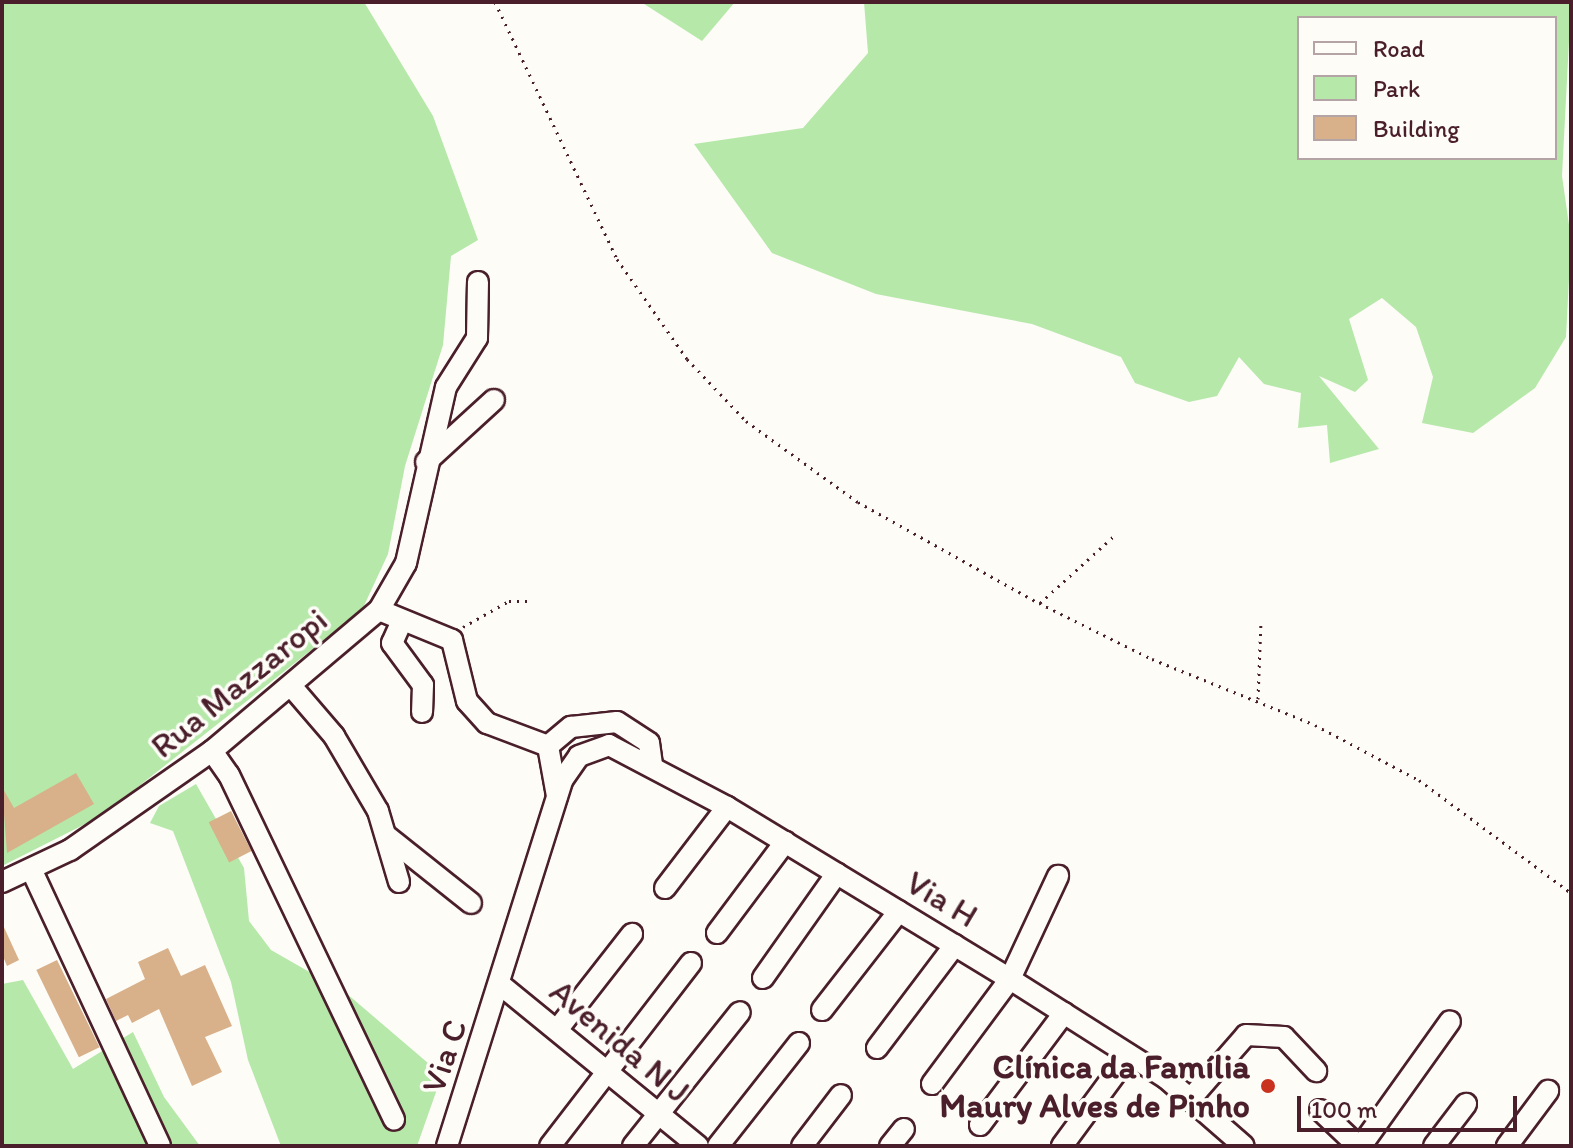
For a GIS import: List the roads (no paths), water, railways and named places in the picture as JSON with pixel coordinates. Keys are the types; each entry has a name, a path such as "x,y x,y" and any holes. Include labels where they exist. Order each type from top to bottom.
{"street":[{"name":"Rua Mazzaropi","path":"2,882 32,871 212,751 292,687 379,610 406,563 426,462 446,387 477,338 478,282"},
{"path":"426,462 494,400"},
{"path":"379,610 401,623 446,636 474,711 487,723 548,746"},
{"path":"401,623 392,643 423,685 422,712"},
{"path":"292,687 358,774 388,837 399,882"},
{"path":"548,746 571,727 617,722 649,743 652,765"},
{"name":"Via H","path":"557,796 570,767 587,751 609,745 652,765 837,873 1064,1013 1192,1097 1244,1146"},
{"path":"548,746 557,796"},
{"path":"212,751 229,775 394,1119"},
{"name":"Via C","path":"447,1146 502,986 557,796"},
{"path":"665,888 727,807"},
{"path":"388,837 471,903"},
{"path":"717,933 785,842"},
{"path":"32,871 160,1146"},
{"path":"763,978 837,873"},
{"path":"932,1084 1010,979 1058,876"},
{"path":"822,1010 899,911"},
{"path":"557,1030 632,934"},
{"path":"877,1048 955,945"},
{"path":"550,1146 691,963"},
{"name":"Avenida N J","path":"502,986 698,1146"},
{"path":"633,1146 740,1012"},
{"path":"980,1125 1064,1013"},
{"path":"1320,1110 1360,1146 1450,1021"},
{"path":"1192,1097 1246,1035 1284,1037 1316,1071"},
{"path":"718,1146 799,1043"},
{"path":"1062,1146 1129,1055"},
{"path":"1507,1146 1548,1091"},
{"path":"802,1146 841,1095"},
{"path":"1434,1146 1466,1104"},
{"path":"890,1146 904,1129"}],"place":[{"name":"Clínica da Família Maury Alves de Pinho","path":"1268,1086"}]}
